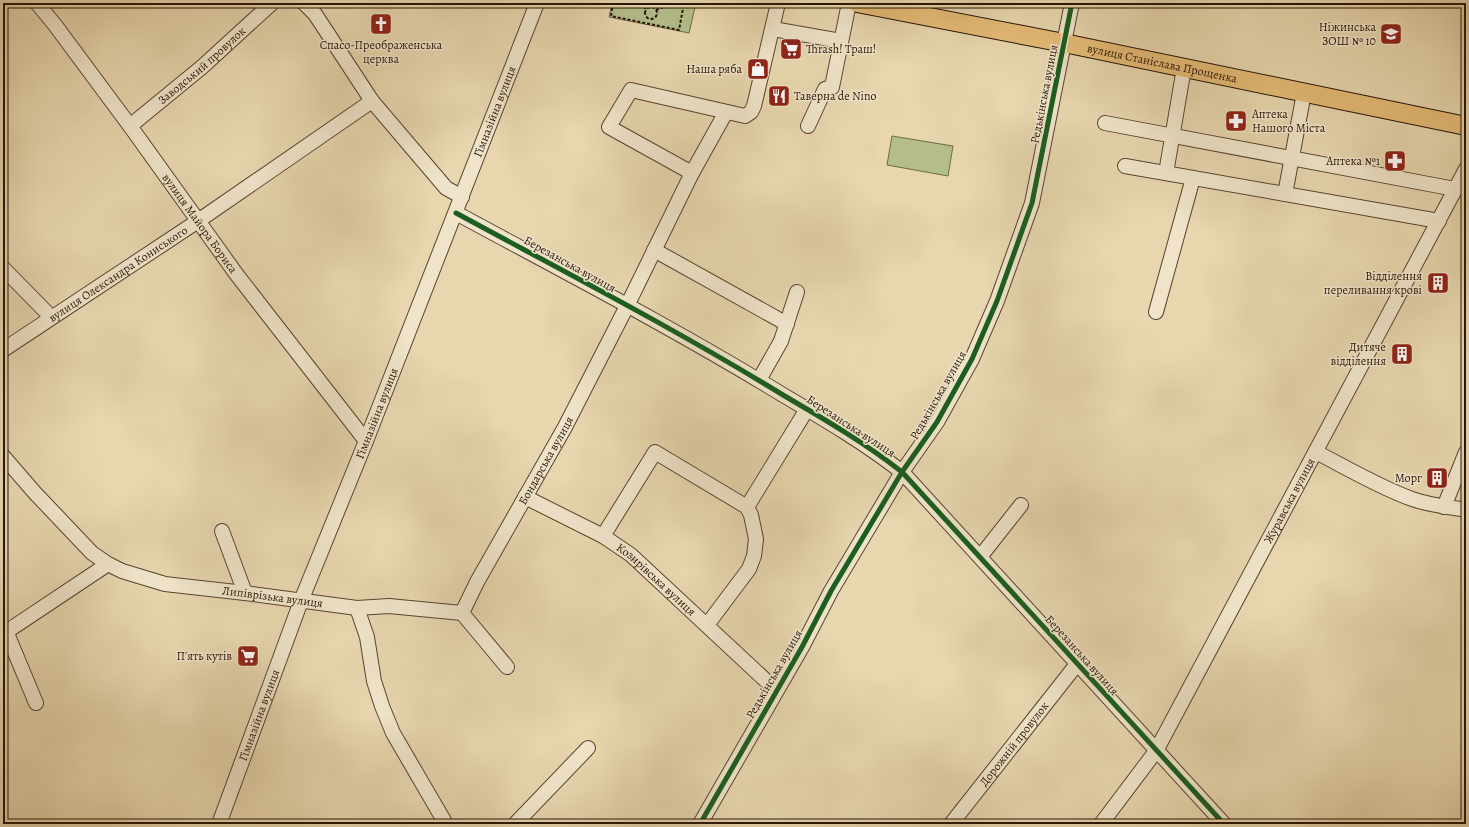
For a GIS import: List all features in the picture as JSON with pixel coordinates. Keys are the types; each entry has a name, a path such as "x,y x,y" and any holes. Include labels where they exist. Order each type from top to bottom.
{"main road":[{"name":"вулиця Станіслава Прощенка","path":"857,3 1064,43 1466,126"}],"street":[{"name":"вулиця Майора Бориса","path":"37,3 130,126 237,275 366,441"},
{"name":"Заводський провулок","path":"130,126 202,67 272,3"},
{"path":"304,3 315,14 372,101 446,188 462,197"},
{"name":"Гімназійна вулиця","path":"219,824 301,601 456,213 537,3"},
{"path":"692,173 609,127 631,90 745,116 751,112 754,106 778,3"},
{"path":"808,126 825,89 832,87 849,3"},
{"name":"Редькінська вулиця","path":"700,824 802,647 831,591 902,472 937,422 972,359 997,301 1032,203 1072,3"},
{"path":"773,29 842,41"},
{"path":"1166,173 1184,68"},
{"path":"1286,194 1304,93"},
{"name":"вулиця Олександра Кониського","path":"3,350 198,221 372,101"},
{"name":"Бондарська вулиця","path":"462,613 477,582 565,426 627,306 692,173 726,112"},
{"path":"1104,123 1455,189"},
{"path":"1125,166 1439,221"},
{"name":"Журавська вулиця","path":"1100,824 1156,751 1466,169"},
{"path":"1156,312 1193,178"},
{"name":"Березанська вулиця","path":"456,213 759,380 882,456 902,472 1224,824"},
{"path":"654,250 787,324"},
{"path":"3,268 51,317"},
{"path":"759,380 781,341 797,292"},
{"path":"747,507 807,409"},
{"name":"Козирівська вулиця","path":"603,536 656,452 747,507 751,515 756,540 754,556 749,569 707,625"},
{"path":"1316,452 1413,500 1466,510"},
{"path":"1444,507 1466,452"},
{"name":"Липіврізька вулиця","path":"3,456 35,493 92,553 108,564 122,571 165,584 357,608"},
{"name":"Козирівська вулиця","path":"525,497 603,536 631,555 776,690"},
{"path":"980,557 1021,505"},
{"path":"222,531 245,593"},
{"path":"36,703 5,632 108,564"},
{"path":"446,824 393,734 374,681 367,637 357,608 389,606 462,613 507,667"},
{"name":"Дорожній провулок","path":"951,824 1077,664"},
{"path":"515,824 588,748"}],"path":[{"path":"613,3 611,16 679,30 684,3"},
{"path":"640,3 646,9"},
{"path":"656,10 674,3"},
{"path":"646,9 652,7"},
{"path":"652,7 656,10"},
{"path":"646,9 645,15 649,18 656,16 656,10"}],"green space":[{"path":"612,3 696,3 689,33 609,17"},
{"path":"892,136 953,146 948,176 887,165"}],"cycle path":[{"path":"700,824 802,647 831,591 902,472 937,422 972,359 997,301 1032,203 1072,3"},
{"path":"456,213 703,347 844,432 874,451 902,472 1224,824"}],"place":[{"name":"Спасо-Преображенська церква","path":"381,24"},
{"name":"Ніжинська ЗОШ № 10","path":"1391,34"},
{"name":"Thrash! Траш!","path":"791,49"},
{"name":"Наша ряба","path":"758,69"},
{"name":"Таверна de Nino","path":"779,96"},
{"name":"Аптека Нашого Міста","path":"1236,121"},
{"name":"Аптека №1","path":"1395,161"},
{"name":"Відділення переливання крові","path":"1438,283"},
{"name":"Дитяче відділення","path":"1402,354"},
{"name":"Морг","path":"1437,478"},
{"name":"П'ять кутів","path":"248,656"}]}
